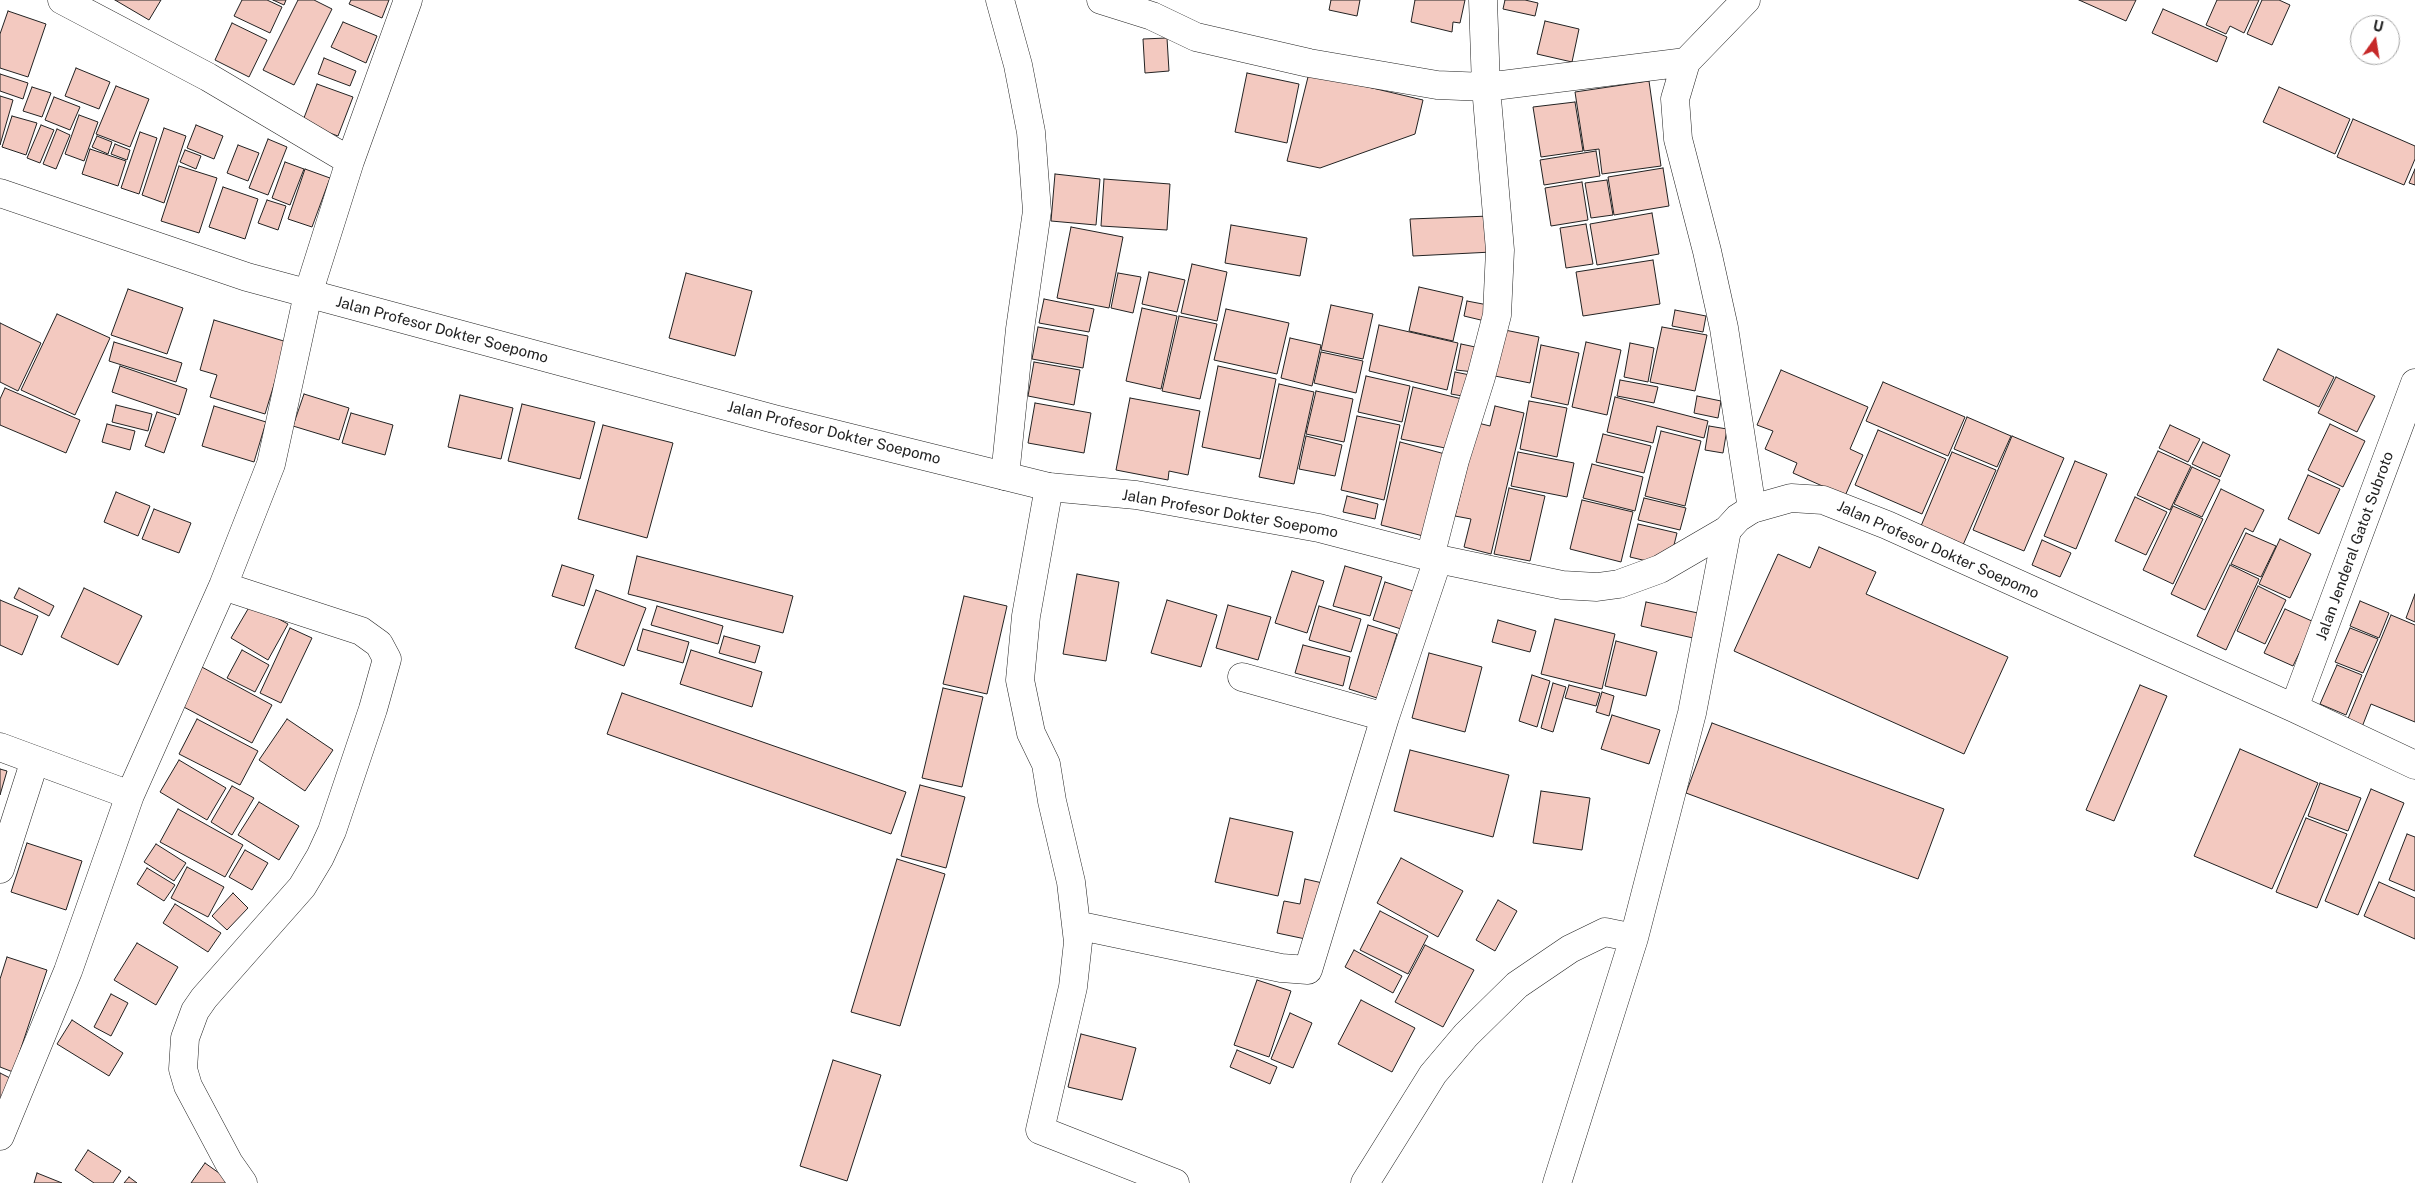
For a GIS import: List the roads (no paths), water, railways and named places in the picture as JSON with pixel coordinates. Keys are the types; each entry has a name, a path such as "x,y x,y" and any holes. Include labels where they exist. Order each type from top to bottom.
{"street":[{"path":"62,0 208,77 350,161"},
{"path":"0,1136 68,971 130,795 223,586 271,464 308,294 350,161 408,0"},
{"path":"1000,0 1018,65 1031,132 1036,211 1020,329 1005,476"},
{"path":"1101,0 1152,16 1196,37 1300,61 1436,85 1486,87 1686,62"},
{"path":"1076,925 1281,968 1308,970 1434,558 1455,460 1481,378 1497,315 1500,250 1486,87 1483,0"},
{"path":"1746,0 1686,62 1675,98 1678,138 1707,251 1724,328 1752,509"},
{"name":"Jalan Profesor Dokter Soepomo","path":"0,193 247,277 774,420 1049,487 1136,495 1225,510 1319,528 1434,558 1562,585 1604,586 1619,584 1660,569 1728,530 1738,518 1752,509 1781,500 1805,498 1823,500 1848,509 2294,708 2415,765"},
{"name":"Jalan Jenderal Gatot Subroto","path":"2294,708 2415,383"},
{"path":"1049,487 1026,616 1020,680 1031,734 1046,764 1052,802 1071,882 1078,942 1073,986 1040,1130 1175,1183"},
{"path":"1557,1183 1634,938 1692,712 1728,530"},
{"path":"223,586 360,631 379,644 387,660 374,709 332,831 320,857 302,887 204,998 196,1011 185,1038 183,1069 188,1086 229,1163 243,1183"},
{"path":"1242,677 1385,717"},
{"path":"0,747 130,795"},
{"path":"0,869 34,760"},
{"path":"1365,1183 1433,1074 1466,1035 1517,985 1570,949 1605,932 1634,938"}]}
